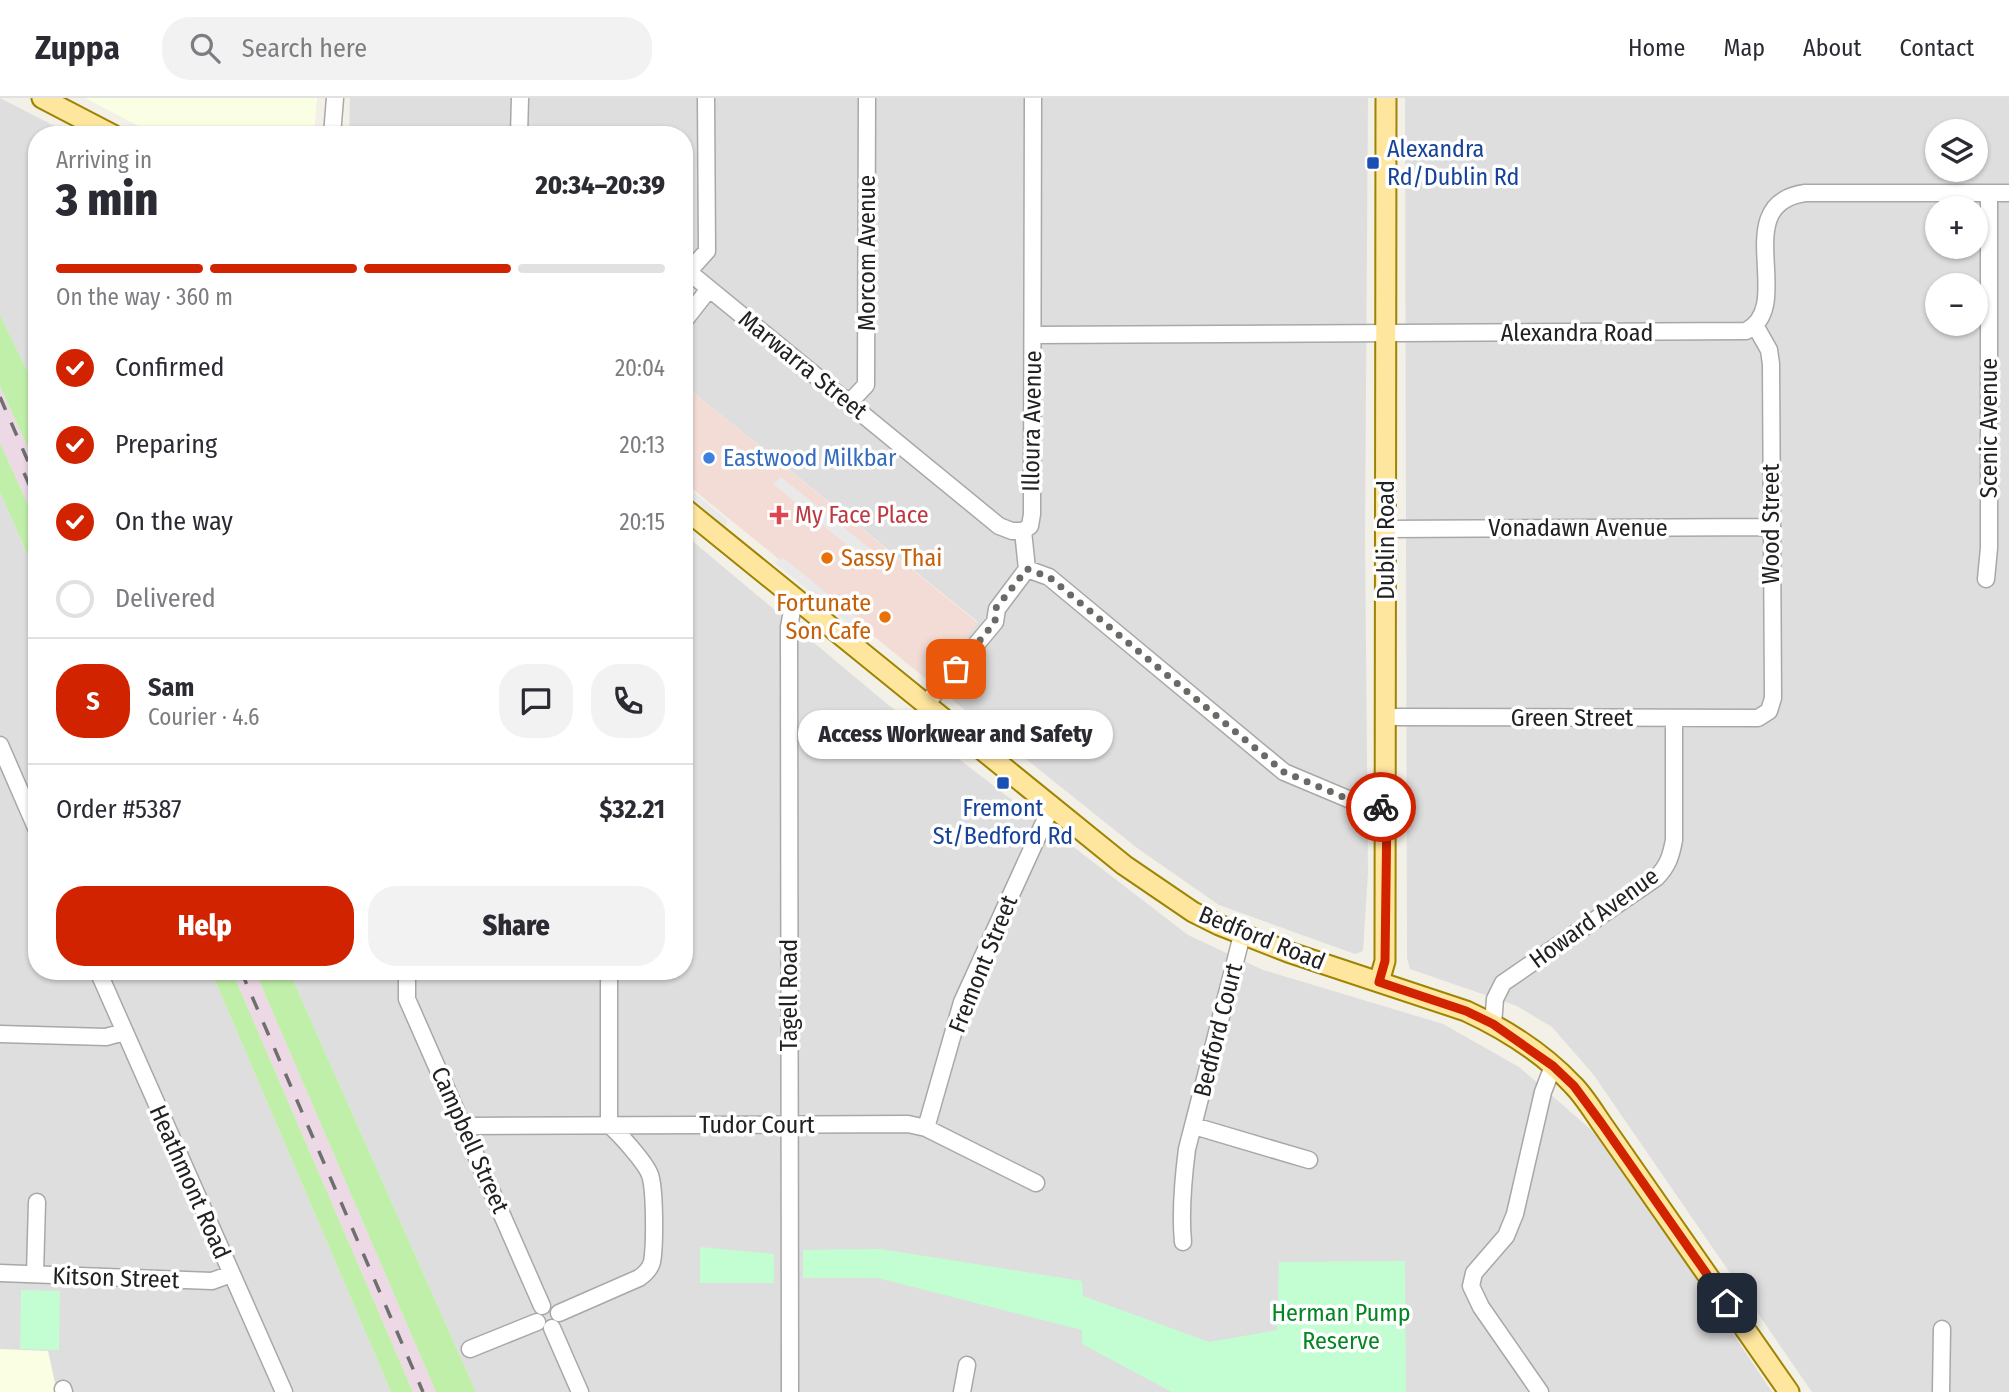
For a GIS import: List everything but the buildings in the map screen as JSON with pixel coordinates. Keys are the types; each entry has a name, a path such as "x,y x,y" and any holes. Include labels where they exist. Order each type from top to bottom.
{"main road":[{"path":"43,98 97,126"},
{"name":"Dublin Road","path":"1379,982 1385,961 1387,808 1385,98"},
{"name":"Bedford Road","path":"693,515 1124,865 1193,912 1242,935 1466,1011 1493,1024 1553,1066 1574,1086 1602,1124 1789,1392"}],"street":[{"path":"333,126 335,98"},
{"path":"519,126 520,98"},
{"path":"693,264 706,251 706,98"},
{"name":"Morcom Avenue","path":"850,402 866,385 867,98"},
{"name":"Illoura Avenue","path":"1027,569 1023,531 1030,526 1031,514 1032,98"},
{"path":"1756,327 1765,314 1769,216 1777,204 1790,196 1818,193 2009,193"},
{"name":"Scenic Avenue","path":"1986,579 1989,548 1989,193"},
{"name":"Marwarra Street","path":"693,275 999,526 1012,531 1023,531"},
{"path":"693,309 709,289"},
{"name":"Alexandra Road","path":"1033,335 1746,331 1756,327"},
{"name":"Wood Street","path":"1756,327 1769,350 1771,364 1773,698 1769,711 1758,718"},
{"name":"Vonadawn Avenue","path":"1385,529 1771,527"},
{"path":"926,704 995,622 996,608 1027,569 1049,577 1284,772 1360,804 1387,808"},
{"name":"Tagell Road","path":"790,1392 789,627 792,611 799,601"},
{"name":"Green Street","path":"1387,717 1758,718"},
{"name":"Howard Avenue","path":"1493,1024 1495,999 1503,983 1656,878 1665,869 1671,858 1674,840 1674,718"},
{"path":"0,745 5,769 28,813"},
{"name":"Fremont Street","path":"926,1128 962,1002 1052,805"},
{"name":"Bedford Court","path":"1183,1242 1183,1175 1242,935"},
{"name":"Heathmont Road","path":"102,980 284,1392"},
{"name":"Campbell Street","path":"407,980 407,999 542,1306 537,1311 549,1321"},
{"path":"470,1349 549,1321 639,1278 646,1273 652,1262 653,1189 650,1176 645,1165 622,1139 620,1133 609,1125 609,980"},
{"path":"0,1034 106,1037 124,1032"},
{"path":"1540,1392 1481,1307 1471,1286 1474,1273 1506,1236 1515,1214 1543,1092 1553,1066"},
{"name":"Tudor Court","path":"465,1126 908,1124 926,1128 1036,1184"},
{"name":"Bedford Court","path":"1194,1126 1309,1160"},
{"path":"35,1275 37,1202"},
{"name":"Kitson Street","path":"0,1273 212,1281 231,1274"},
{"path":"549,1321 580,1392"},
{"path":"1941,1392 1942,1329"},
{"path":"962,1392 967,1365"}],"shaded area":[{"path":"0,98 54,126 28,126 28,373 0,315"},
{"path":"85,98 317,98 315,126 139,126"},
{"path":"350,98 1368,98 1365,536 1368,873 1363,951 1355,954 1219,905 1137,848 930,682 978,622 693,392 693,126 349,126"},
{"path":"1405,98 2009,98 2009,1392 1812,1392 1593,1074 1552,1027 1517,1006 1410,969 1407,958"},
{"path":"0,386 28,448 28,504 0,443"},
{"path":"693,392 978,623 930,682 693,489"},
{"path":"781,477 883,559 876,569 773,484"},
{"path":"0,492 28,556 28,980 215,980 391,1392 0,1392"},
{"path":"693,492 728,521 725,527 693,502"},
{"path":"693,542 886,703 1188,935 1263,970 1443,1024 1519,1067 1604,1141 1772,1392 476,1392 293,980 693,980"},
{"path":"783,558 872,629 860,633 774,562"},
{"path":"236,980 259,980 436,1392 413,1392"},
{"path":"0,1349 48,1351 57,1392 0,1392"}],"green space":[{"path":"0,315 28,373 28,448 0,386"},
{"path":"0,443 28,504 28,556 0,492"},
{"path":"215,980 236,980 413,1392 391,1392"},
{"path":"259,980 293,980 476,1392 436,1392"},
{"path":"700,1247 774,1254 774,1283 700,1283"},
{"name":"Herman Pump Reserve","path":"880,1249 1082,1281 1083,1296 1209,1342 1277,1330 1279,1262 1405,1261 1406,1392 1172,1392 1082,1344 1082,1330 878,1278 803,1278 803,1250"},
{"path":"21,1290 60,1291 59,1350 20,1349"}],"railway":[{"path":"0,397 28,461"},
{"path":"24,473 28,482"},
{"path":"245,980 423,1392"}],"way so far":[{"path":"956,669 995,622 996,608 1027,569 1049,577 1284,772 1360,804 1381,807"}],"place":[{"name":"Alexandra Rd/Dublin Rd","path":"1373,163"},
{"name":"Eastwood Milkbar","path":"709,458"},
{"name":"My Face Place","path":"779,515"},
{"name":"Sassy Thai","path":"827,558"},
{"name":"Fortunate Son Cafe","path":"885,617"},
{"name":"Access Workwear and Safety","path":"956,669"},
{"name":"Fremont St/Bedford Rd","path":"1003,783"}],"route":[{"path":"1381,807 1387,808 1385,961 1379,982 1466,1011 1493,1024 1553,1066 1574,1086 1602,1124 1727,1303"}]}
